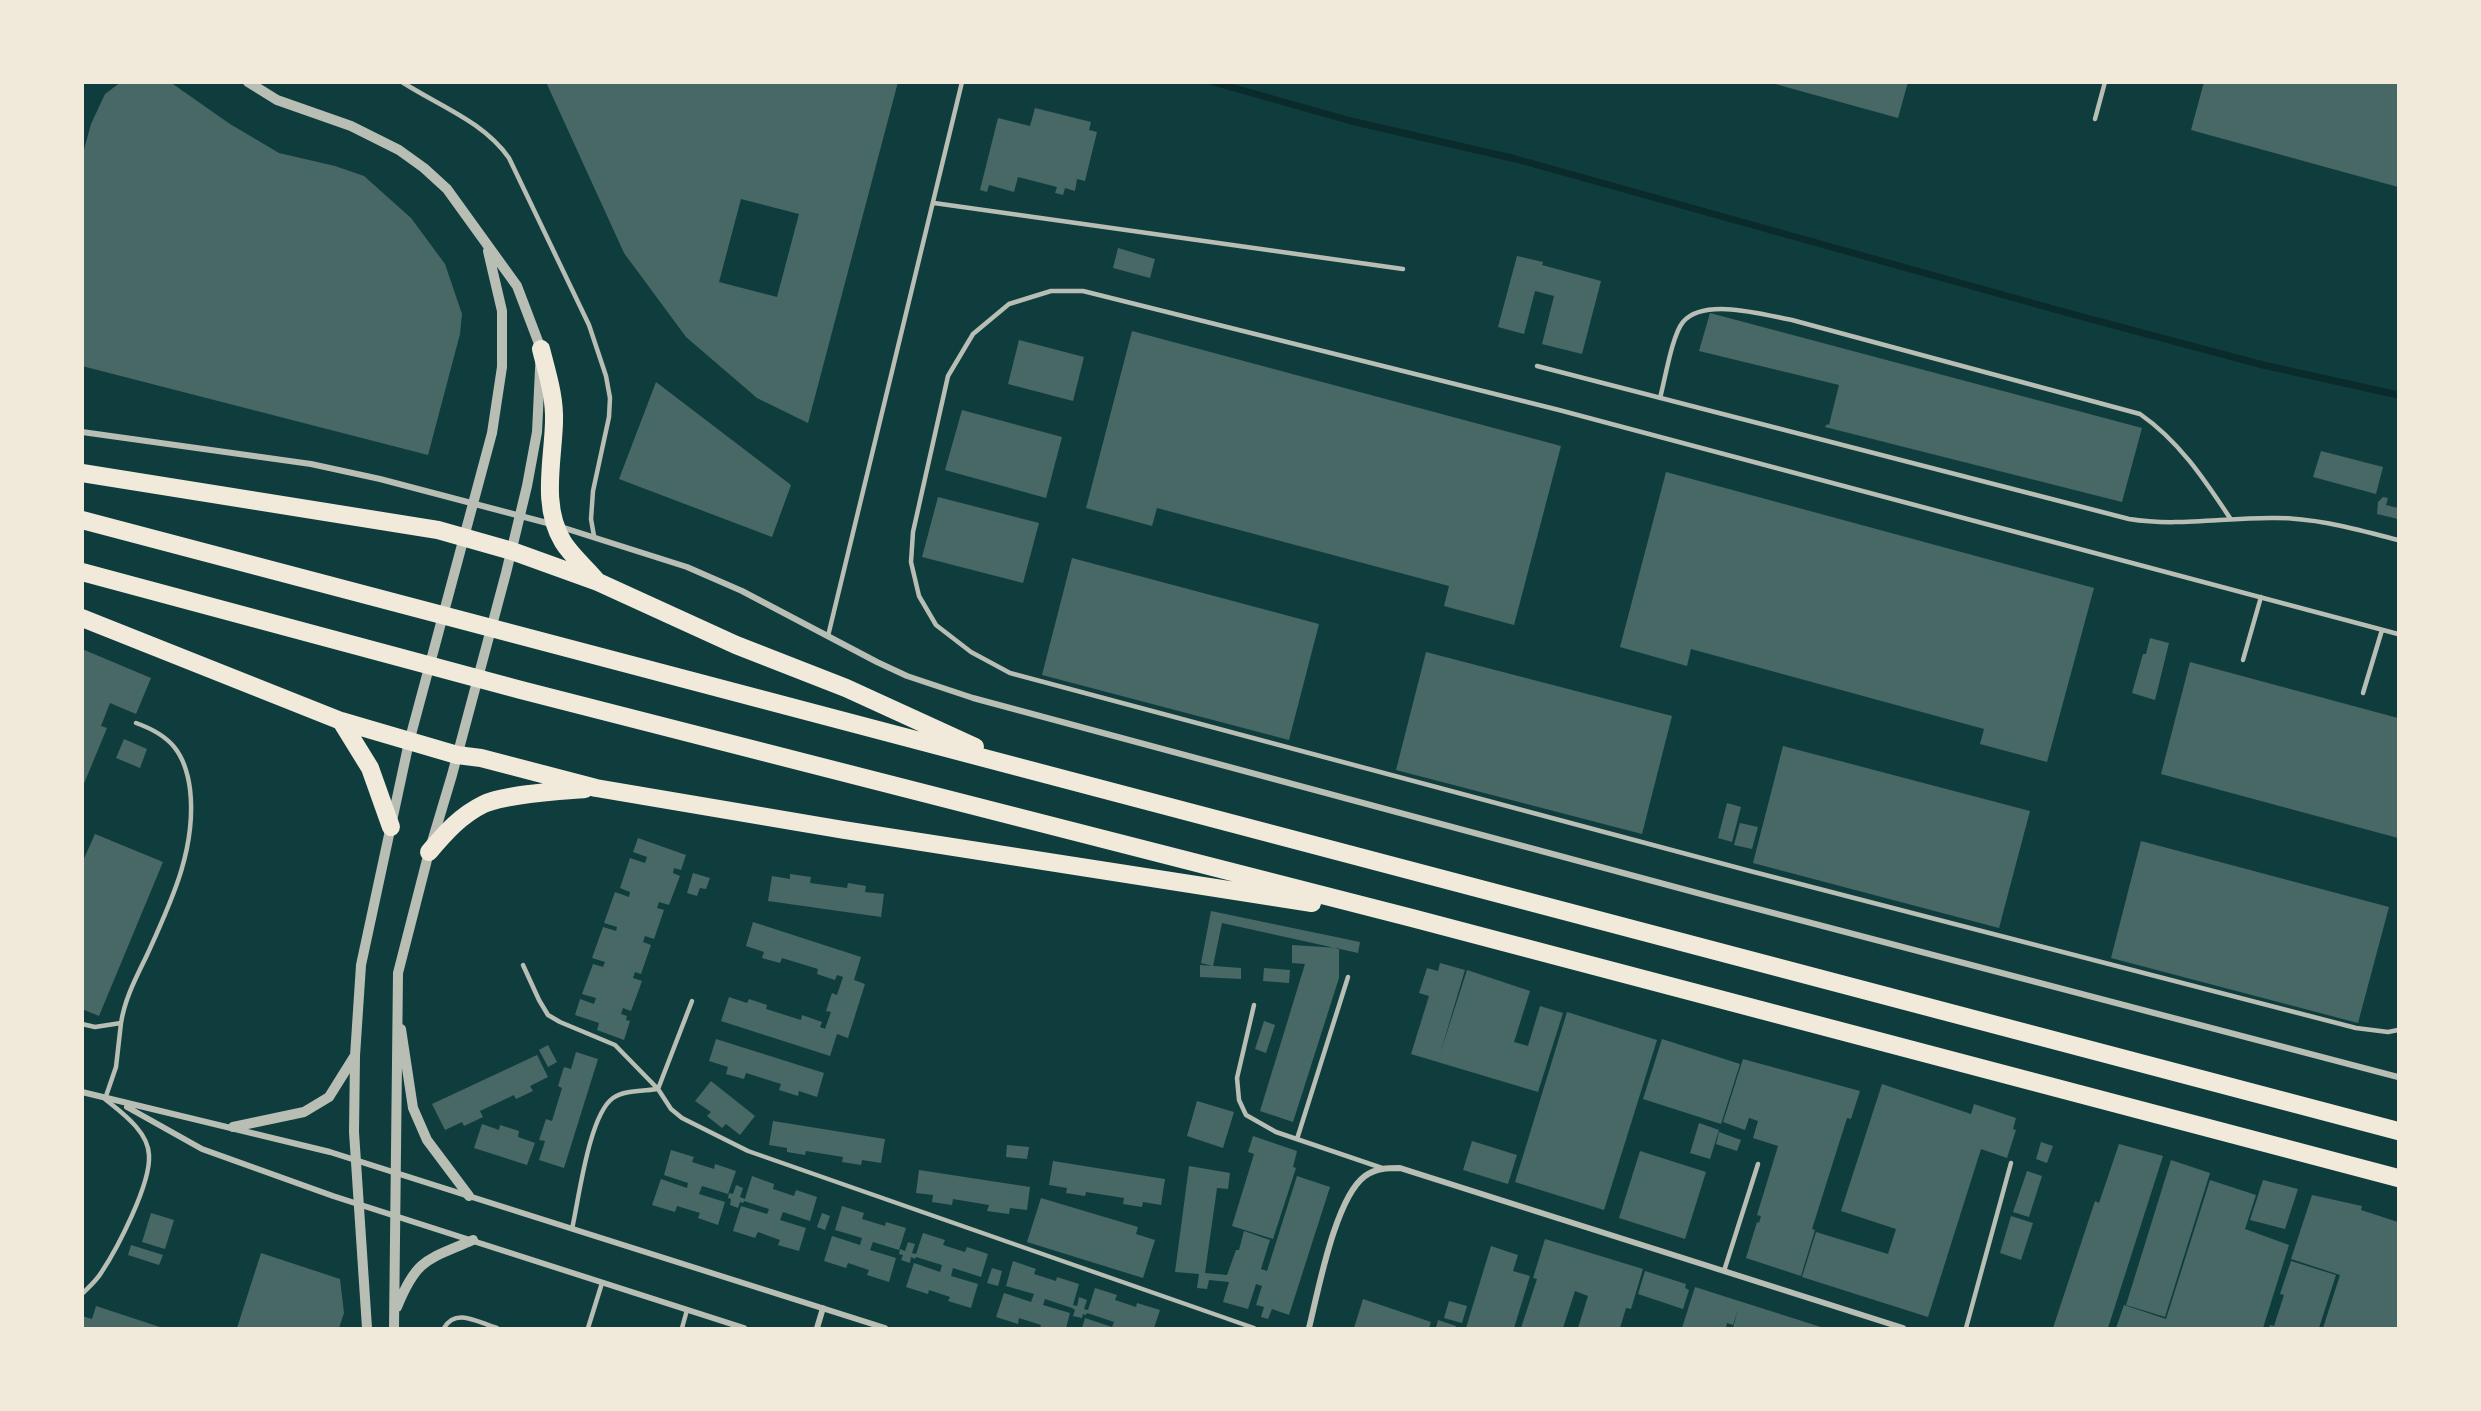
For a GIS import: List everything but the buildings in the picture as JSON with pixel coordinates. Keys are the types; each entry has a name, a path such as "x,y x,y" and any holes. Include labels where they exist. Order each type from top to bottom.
{"highway":[{"path":"541,349 552,391 554,421 550,481 552,515 562,541 598,582"},
{"path":"82,473 438,530 465,529 513,543 736,645 846,688 1021,768"},
{"path":"82,520 1021,768 1834,979 2398,1131"},
{"path":"82,572 510,687 1412,918 2398,1178"},
{"path":"82,618 341,721 458,755 481,758 596,788 1105,872 1412,918"},
{"path":"341,721 370,768 391,827"},
{"path":"429,852 454,824 486,803 523,796 596,788"}],"street":[{"path":"248,82 277,100 351,126 399,150 424,168 447,189 517,286 541,349 537,432 527,486 458,755 429,852 398,973 394,1329"},
{"path":"367,1329 355,1160 355,1056 361,965 409,742 492,433 502,367 502,310 488,248"},
{"path":"82,432 311,464 380,479 594,536 696,571 742,591 908,676 973,698 1716,898 2398,1077"},
{"path":"396,996 413,1108 427,1140 470,1196"},
{"path":"233,1127 304,1112 329,1097 355,1056"},
{"path":"82,1092 121,1103 233,1127 395,1171 885,1329"},
{"path":"121,1103 202,1149 395,1216 744,1329"},
{"path":"1309,1329 1335,1228 1353,1188 1365,1176 1382,1168 1400,1168 1903,1329"},
{"path":"394,1314 406,1284 418,1267 431,1258 473,1240"},
{"path":"817,1329 823,1308"}],"lane":[{"path":"402,82 470,121 499,144 509,158 589,325 600,356 610,398 609,417 593,491 591,519 594,536"},
{"path":"828,636 962,82"},
{"path":"2095,119 2105,82"},
{"path":"934,202 1404,269"},
{"path":"2398,634 1559,410 1083,291 1051,291 1010,304 974,334 948,376 913,532 910,562 919,596 936,625 972,652 1010,673 2081,958 2356,1028 2388,1032 2398,1030"},
{"path":"1660,398 1676,336 1683,322 1694,314 1709,309 1738,310 1792,320 2140,414 2161,429 2179,447 2230,518"},
{"path":"1537,366 2129,519 2153,523 2230,518 2280,518 2331,523 2398,540"},
{"path":"2243,660 2261,597"},
{"path":"2363,693 2382,630"},
{"path":"82,1294 100,1275 119,1242 146,1181 150,1154 143,1137 131,1120 105,1099 116,1067 125,1003 162,922 186,856 191,831 192,803 184,761 166,737 151,728 136,723"},
{"path":"523,964 538,1000 548,1015 615,1045 658,1089 671,1109 682,1118 748,1151 1254,1329"},
{"path":"1297,1139 1348,977"},
{"path":"658,1089 692,1001"},
{"path":"1254,1005 1237,1078 1239,1100 1246,1115 1263,1126 1382,1168"},
{"path":"82,1024 95,1027 121,1023"},
{"path":"572,1229 594,1125 606,1104 615,1096 658,1089"},
{"path":"1966,1329 2011,1163"},
{"path":"1724,1271 1758,1164"},
{"path":"588,1329 602,1283"},
{"path":"682,1329 687,1310"},
{"path":"444,1329 453,1318 460,1316 497,1329"}],"waterway":[{"path":"1213,82 1351,121 1516,159 2263,365 2398,395"}]}
